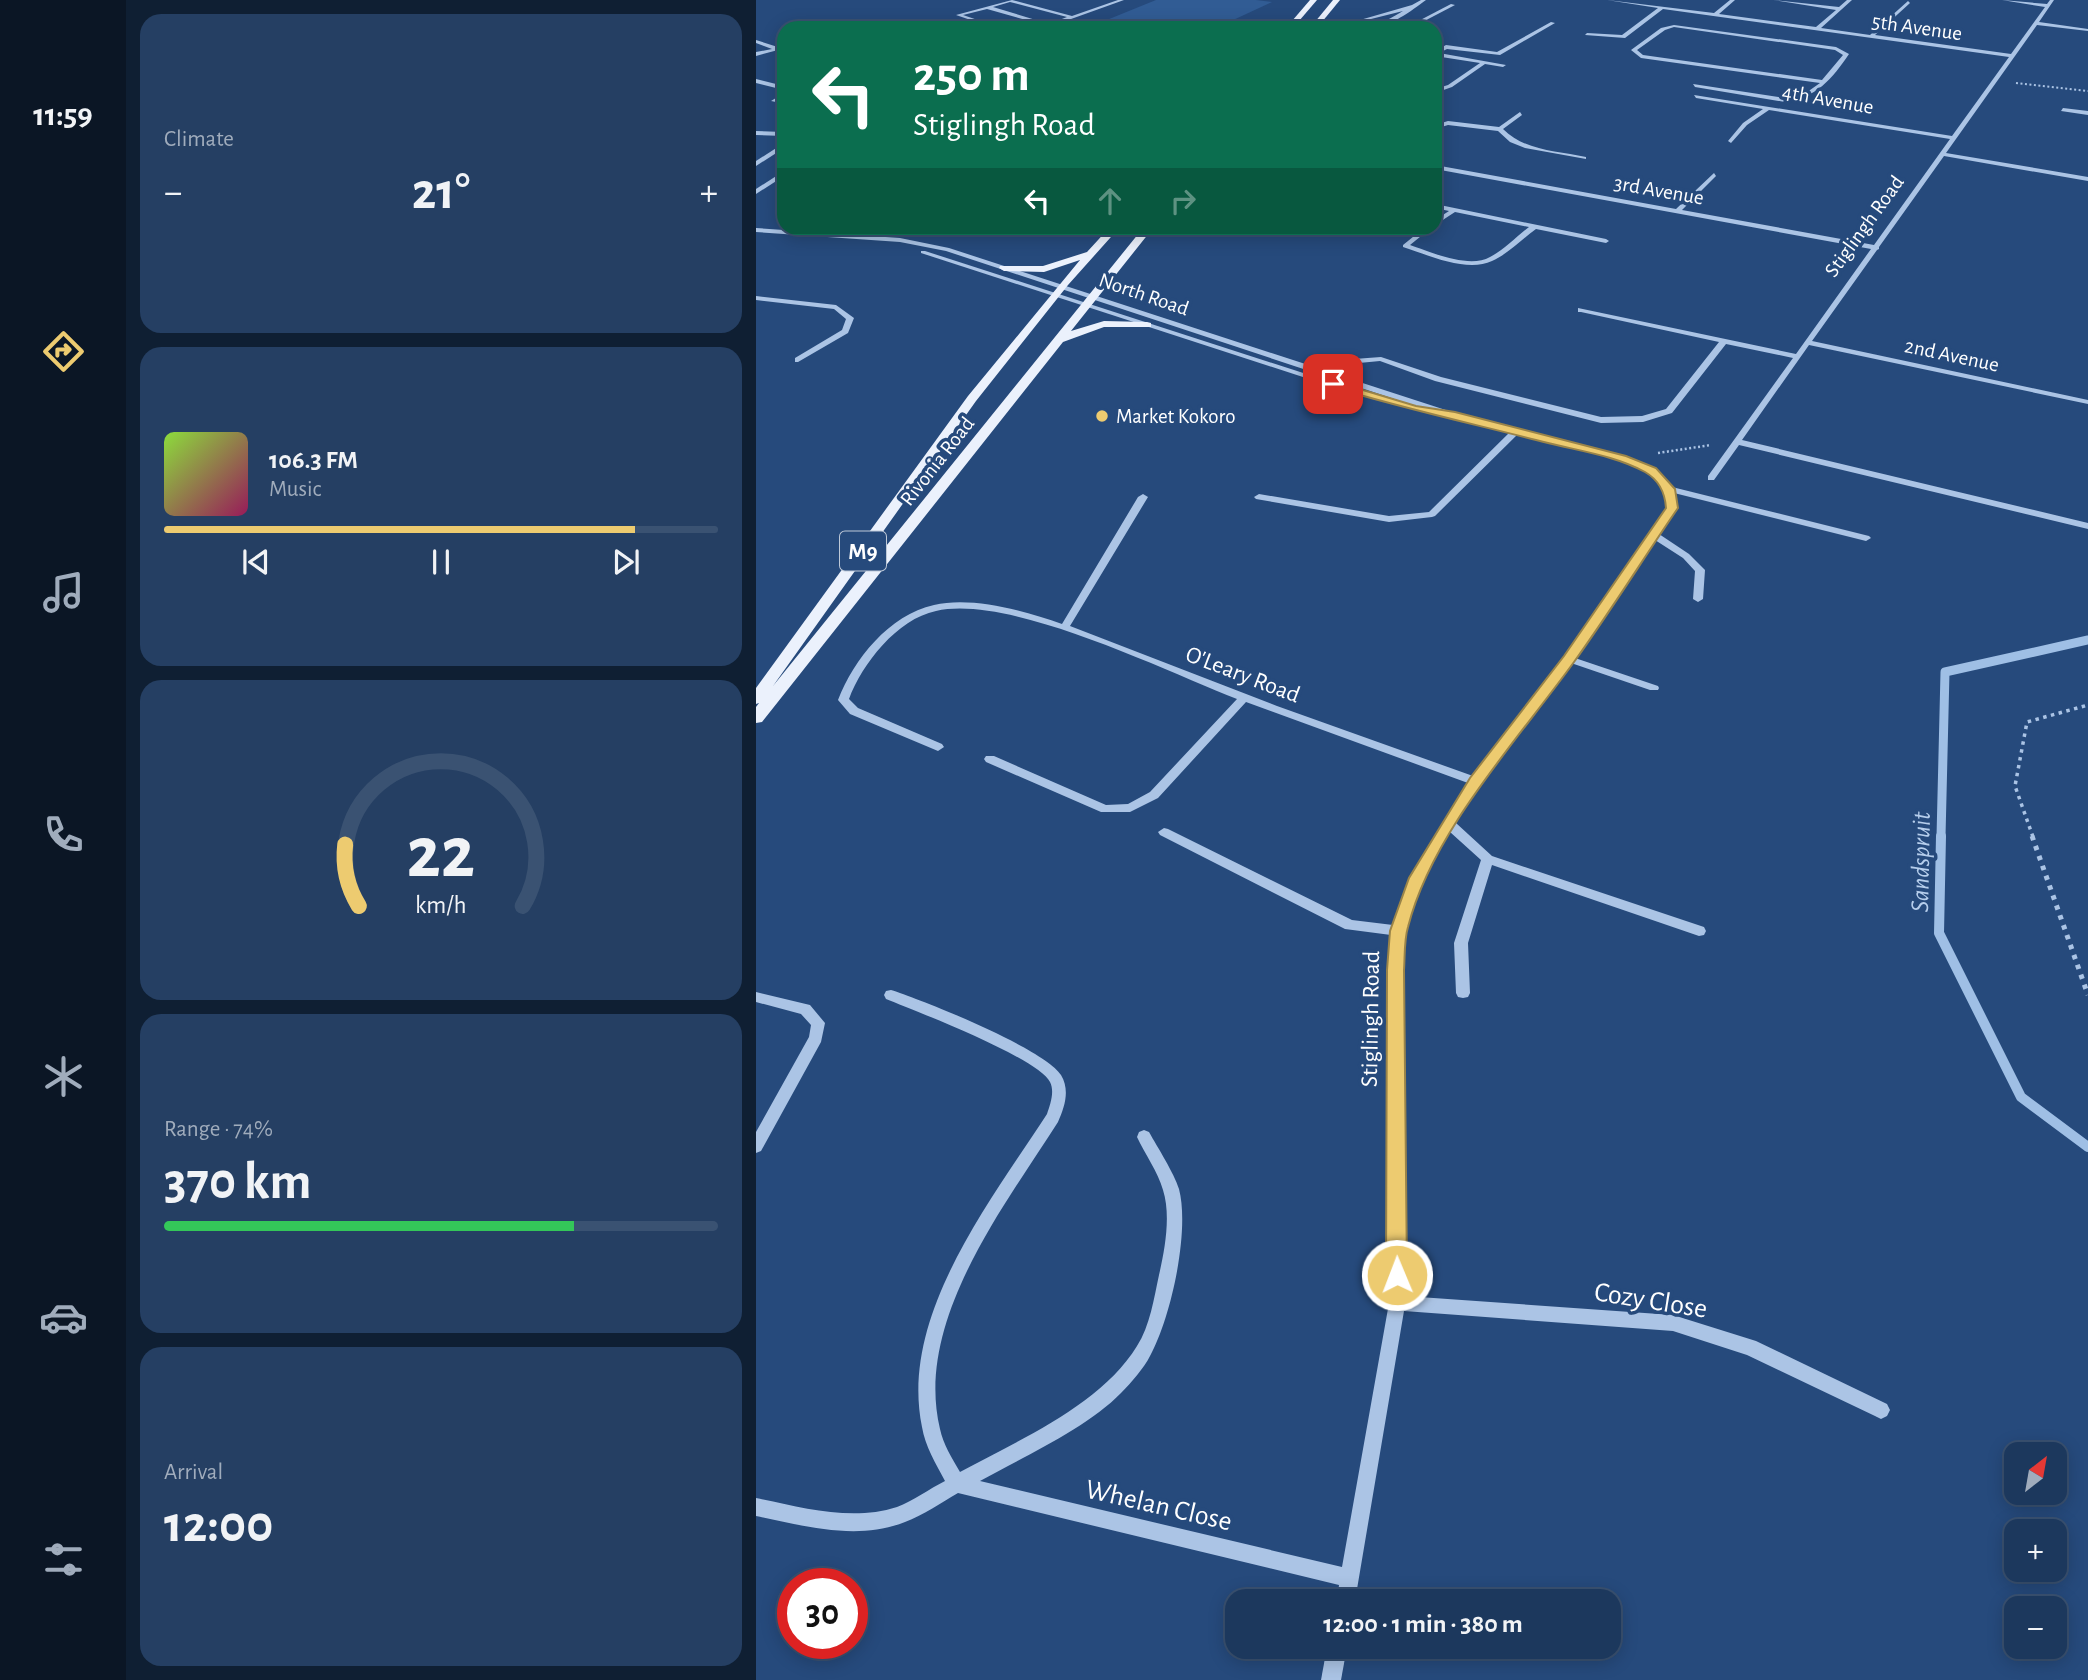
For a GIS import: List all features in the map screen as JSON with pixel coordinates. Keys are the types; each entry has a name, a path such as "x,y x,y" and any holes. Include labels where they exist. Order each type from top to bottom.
{"main road":[{"path":"1295,21 1314,0"},
{"path":"1319,21 1337,0"},
{"name":"Rivonia Road","path":"756,699 969,403 1057,289 1107,235"},
{"name":"Rivonia Road","path":"756,718 1142,235"},
{"path":"1004,268 1044,269 1073,262 1091,252"},
{"path":"1055,345 1102,322 1124,320 1147,325"}],"street":[{"path":"1060,21 1122,0"},
{"path":"1388,21 1424,0"},
{"name":"5th Avenue","path":"1609,0 2013,56"},
{"path":"1671,9 1683,0"},
{"path":"1714,15 1733,0"},
{"path":"1775,0 1840,9"},
{"path":"1817,29 1850,0"},
{"path":"2004,0 2050,3"},
{"path":"977,21 958,15 983,6 1014,1 1071,17"},
{"path":"1872,36 1908,2"},
{"name":"Stiglingh Road","path":"1711,478 2050,3"},
{"path":"1421,21 1452,5"},
{"path":"983,6 1035,21"},
{"path":"1359,21 1414,6"},
{"path":"1587,34 1623,37 1663,8"},
{"path":"1751,36 1769,22"},
{"path":"1442,46 1498,54 1553,23"},
{"path":"2035,23 2088,30"},
{"path":"1767,38 1785,24"},
{"path":"1695,85 1791,100 1810,97 1823,82 1845,56 1844,51 1767,38 1668,27 1633,52 1823,82"},
{"path":"756,41 777,49"},
{"path":"1442,50 1446,47"},
{"path":"756,54 777,49"},
{"path":"1442,55 1503,65"},
{"path":"1442,89 1484,62"},
{"path":"756,81 777,86"},
{"name":"4th Avenue","path":"1696,96 1954,138"},
{"path":"1731,141 1745,124 1769,107"},
{"path":"2063,110 2088,113"},
{"path":"1500,129 1520,114"},
{"path":"1442,125 1448,123 1500,129 1511,141 1527,147 1584,158"},
{"path":"756,133 777,134"},
{"path":"756,164 777,150"},
{"path":"1944,155 2088,178"},
{"name":"3rd Avenue","path":"1442,168 1877,248"},
{"path":"1678,211 1714,175"},
{"path":"756,192 777,178"},
{"path":"1442,207 1606,241"},
{"path":"1442,218 1454,210"},
{"path":"1418,235 1405,246 1474,264 1492,259 1535,226"},
{"name":"North Road","path":"756,230 777,232"},
{"name":"North Road","path":"816,235 852,235 915,242 1004,268 1057,289"},
{"name":"North Road","path":"816,235 889,245 934,255 1057,289 1455,416"},
{"path":"756,299 836,307 850,318 845,331 798,360"},
{"name":"North Road","path":"1092,300 1147,325 1414,409 1455,416 1622,458"},
{"path":"1581,310 1799,357"},
{"path":"1335,376 1357,361 1381,359 1438,379 1601,420 1643,419 1669,411 1724,341"},
{"name":"2nd Avenue","path":"1808,343 2088,402"},
{"path":"1259,497 1389,519 1432,514 1516,431"},
{"path":"1738,442 2088,526"},
{"path":"1622,458 1652,471 1669,489 1866,538"},
{"name":"Stiglingh Road","path":"1348,1589 1397,1303 1395,970 1398,931 1418,878 1475,781 1569,659 1672,508 1669,489"},
{"path":"1064,628 1143,497"},
{"path":"1653,535 1685,556 1700,570 1698,599"},
{"path":"938,747 846,706 843,700 845,693 884,638 912,615 940,606 974,605 996,609"},
{"name":"O'Leary Road","path":"996,609 1064,628 1244,698 1475,781"},
{"path":"1569,659 1654,688"},
{"path":"990,759 1105,809 1130,808 1154,794 1244,698"},
{"path":"1449,824 1488,859 1699,932"},
{"path":"1164,832 1350,925 1398,931"},
{"path":"1463,993 1461,943 1488,859"},
{"path":"891,995 1025,1055 1055,1078 1060,1097 1053,1117 958,1271 933,1333 927,1380 930,1424 937,1447 956,1484"},
{"path":"756,997 805,1009 818,1023 816,1038 756,1146"},
{"path":"756,1507 841,1522 885,1521 903,1514 1078,1416 1114,1388 1144,1351 1160,1309 1172,1254 1174,1215 1171,1189 1144,1138"},
{"name":"Cozy Close","path":"1397,1303 1673,1323 1749,1347 1881,1410"},
{"name":"Whelan Close","path":"956,1484 1350,1578"},
{"path":"1331,1680 1335,1659"}],"path":[{"path":"1993,81 2088,91"},
{"path":"1622,458 1738,442"},
{"path":"2088,705 2027,722 2015,786 2088,995"}],"shaded area":[{"path":"1156,0 1272,2 1231,21 1104,21"}],"waterway":[{"name":"Sandspruit","path":"1941,837 1945,672 2088,640"},
{"name":"Sandspruit","path":"1941,836 1939,933 2021,1097 2088,1147"}],"place":[{"name":"Market Kokoro","path":"1102,416"}],"route":[{"path":"1333,384 1414,409 1455,416 1622,458 1652,471 1661,479 1669,489 1672,508 1569,659 1475,781 1418,878 1405,909 1398,931 1395,970 1397,1275"}]}
